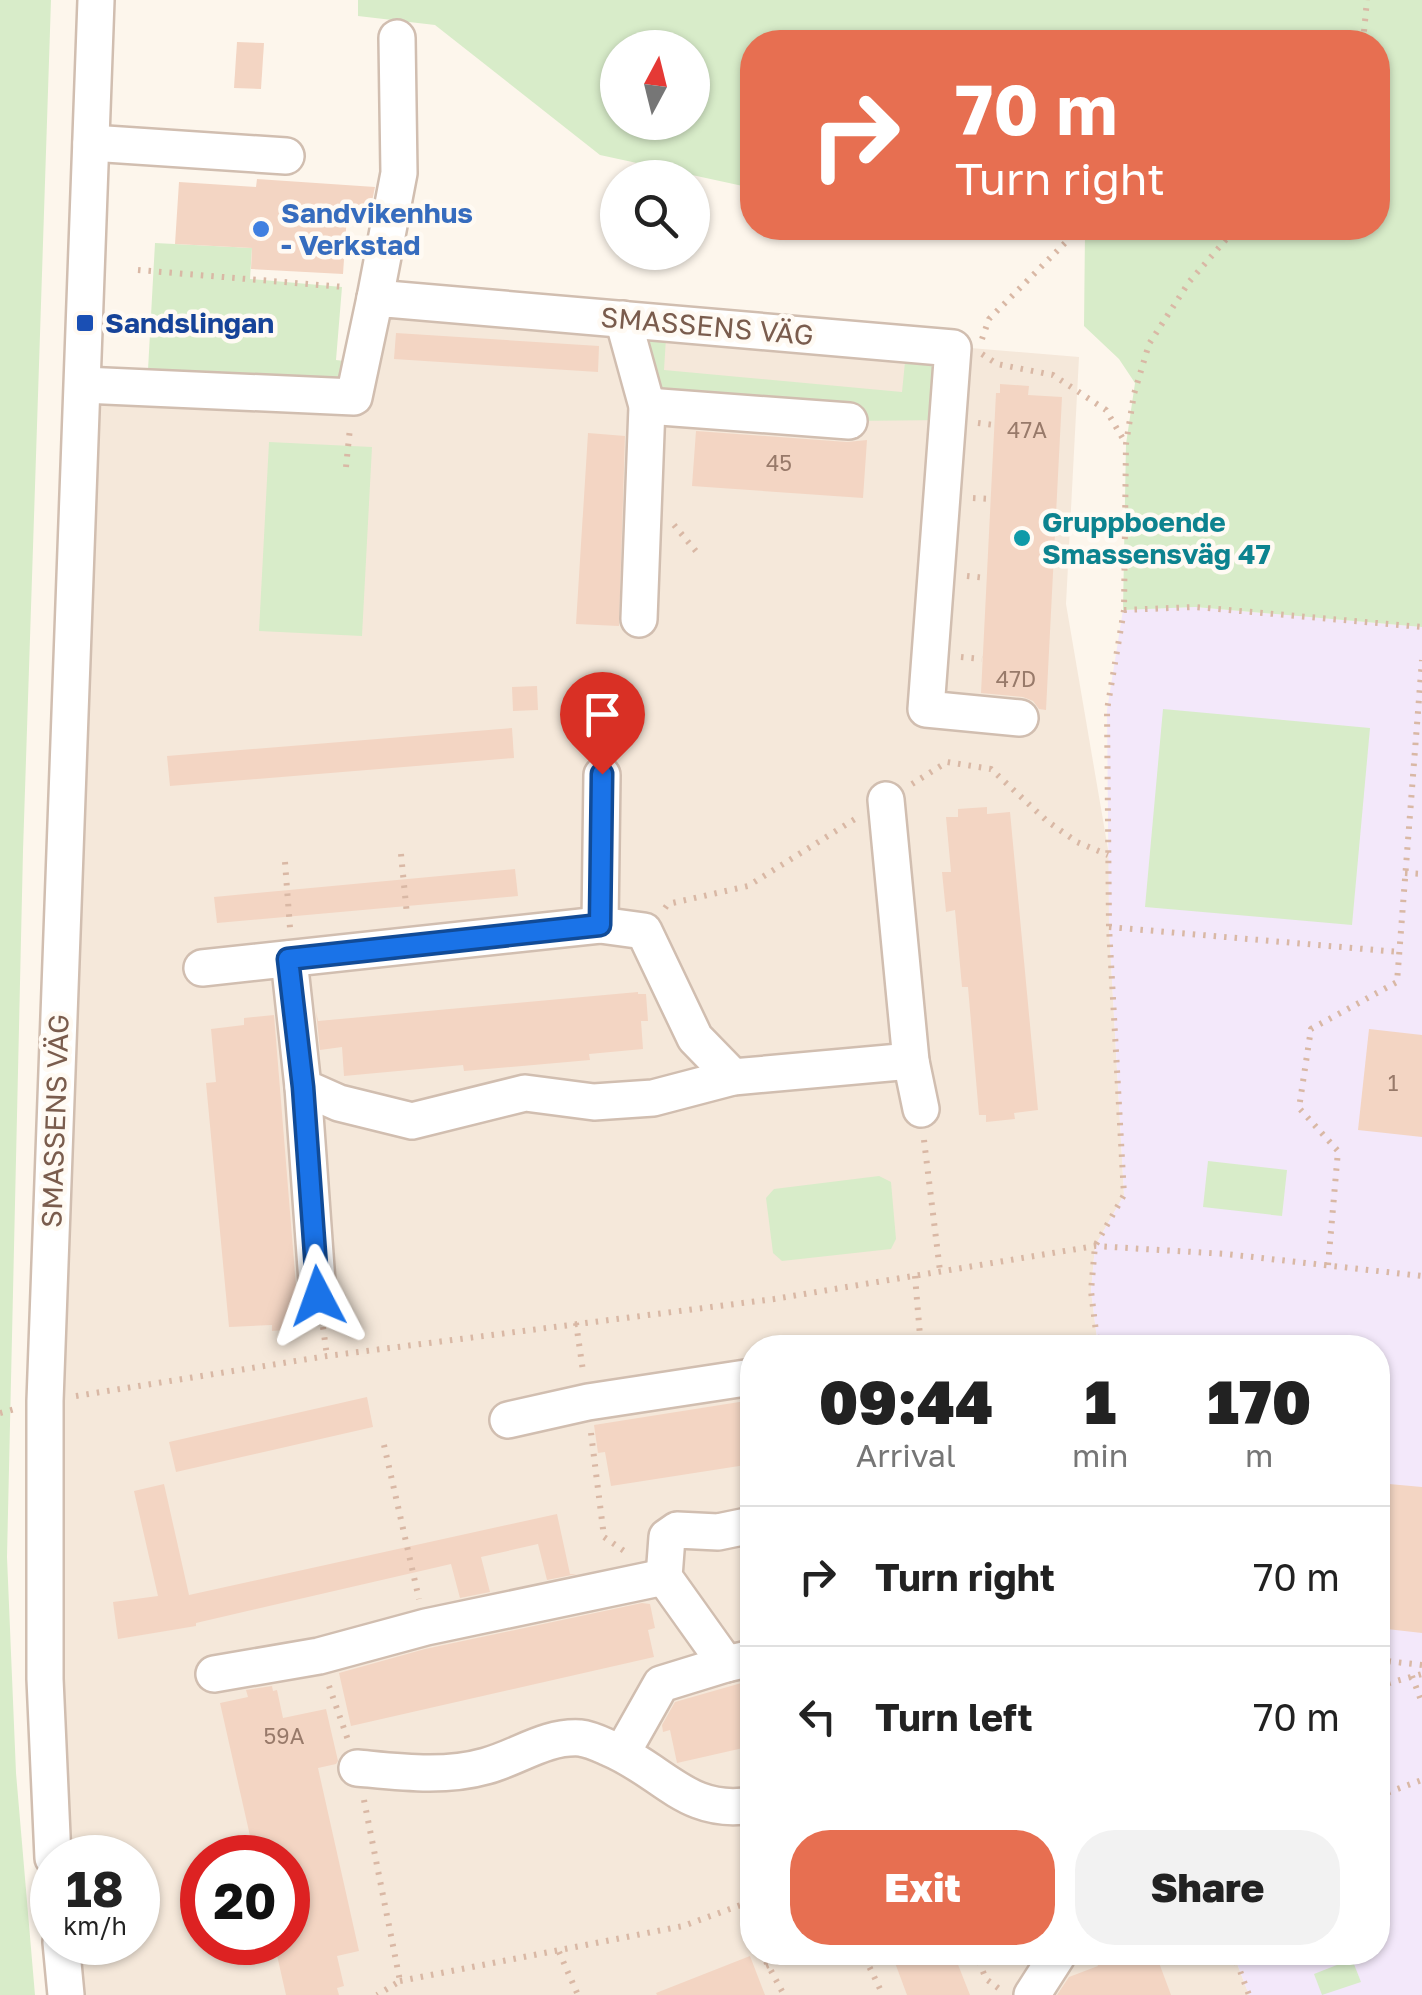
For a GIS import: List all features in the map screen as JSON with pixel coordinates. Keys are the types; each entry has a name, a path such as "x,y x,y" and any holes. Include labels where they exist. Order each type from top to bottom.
{"street":[{"name":"SMASSENS VÄG","path":"52,1835 44,1679 45,1401 96,0"},
{"path":"84,385 354,397 399,173 397,38"},
{"path":"91,143 286,156"},
{"name":"SMASSENS VÄG","path":"375,298 952,348 926,709 1020,718"},
{"path":"623,318 647,406 639,620"},
{"path":"647,406 848,421"},
{"path":"600,925 602,774"},
{"path":"886,800 911,1061 921,1109"},
{"path":"202,968 600,925 644,931 696,1038 733,1077"},
{"path":"290,959 318,1296"},
{"path":"303,1087 339,1103 412,1121 524,1093 594,1102 653,1098 733,1077 911,1061"},
{"path":"508,1420 588,1402 740,1379"},
{"path":"622,1753 660,1684 739,1661 664,1578 666,1536 677,1530 718,1532 740,1527"},
{"path":"214,1674 319,1656 426,1627 664,1578"},
{"path":"357,1768 442,1774 486,1766 556,1738 585,1738 622,1753 703,1804 727,1809 740,1807"},
{"path":"63,1965 66,1995"},
{"path":"1032,1995 1051,1965"}],"path":[{"path":"1364,30 1367,0"},
{"path":"1069,240 989,319 977,351 997,364 1054,375 1106,410 1126,444"},
{"path":"1096,1335 1091,1292 1095,1246 1124,1195 1110,927 1108,710 1124,610 1126,444 1134,394 1149,344 1189,282 1226,240"},
{"path":"138,270 370,288 375,298"},
{"path":"1124,610 1194,607 1422,627"},
{"path":"1328,1265 1338,1152 1299,1108 1311,1029 1396,982 1422,660"},
{"path":"644,931 668,904 748,886 947,762 991,769 1047,821 1077,842 1109,855"},
{"path":"401,854 410,946"},
{"path":"286,862 290,959"},
{"path":"1405,872 1422,874"},
{"path":"1110,927 1399,952"},
{"path":"921,1109 940,1272"},
{"path":"45,1401 327,1356 774,1299 1095,1246 1422,1276"},
{"path":"915,1276 920,1335"},
{"path":"576,1323 604,1537 664,1578"},
{"path":"384,1444 426,1627"},
{"path":"319,1656 357,1768 400,1982"},
{"path":"1390,1661 1422,1665"},
{"path":"1390,1682 1422,1674"},
{"path":"1412,1676 1422,1703"},
{"path":"1390,1792 1422,1780"},
{"path":"377,1995 400,1982 683,1926 740,1906"},
{"path":"559,1952 578,1995"},
{"path":"868,1965 883,1995"},
{"path":"980,1965 986,1979 1007,1995"},
{"path":"1237,1965 1249,1995"},
{"path":"766,1966 784,1995"}],"shaded area":[{"path":"375,298 1079,357 1066,604 1109,855 1109,927 1124,1195 1095,1246 1091,1291 1096,1335 740,1335 740,1965 1238,1965 1249,1995 66,1995 63,1965 160,1965 160,1835 52,1835 83,385 353,397"},
{"path":"1195,607 1422,627 1422,1995 1249,1995 1238,1965 1390,1965 1390,1335 1096,1335 1091,1291 1095,1246 1124,1195 1109,927 1107,710 1123,610"}],"green space":[{"path":"0,0 51,0 23,851 7,1557 16,1773 35,1995 0,1995"},
{"path":"358,0 1422,0 1422,627 1195,607 1123,610 1126,444 1135,383 1119,359 1084,326 1085,240 1390,240 1390,30 740,30 740,185 710,179 710,160 623,160 600,155 435,25 358,16"},
{"path":"155,243 252,248 250,279 342,287 336,360 361,363 354,397 147,388"},
{"path":"623,319 667,322 664,370 902,392 907,342 921,344 949,389 947,420 849,421 647,406"},
{"path":"269,442 372,447 362,636 259,631"},
{"path":"1163,709 1370,728 1352,925 1145,907"},
{"path":"1208,1161 1287,1170 1282,1216 1203,1207"},
{"path":"879,1176 891,1182 896,1239 891,1249 782,1261 773,1253 766,1198 774,1189"},
{"path":"1337,1965 1354,1965 1361,1982 1322,1995 1314,1974"}],"building":[{"path":"237,42 264,43 261,89 234,88"},
{"name":"Sandvikenhus - Verkstad","path":"257,179 375,187 369,216 347,215 343,274 251,269 252,248 175,244 179,182 256,187"},
{"path":"396,333 599,346 598,372 394,359"},
{"name":"Gruppboende Smassensväg 47","path":"1000,384 1029,386 1028,395 1062,397 1046,710 1023,697 981,693 996,393 1000,393"},
{"path":"696,431 847,442 867,440 863,498 692,486"},
{"path":"588,433 625,436 619,626 576,624"},
{"path":"537,686 538,710 513,711 512,687"},
{"path":"512,728 514,758 170,786 167,756"},
{"path":"987,807 987,814 1010,812 1038,1110 1014,1113 1015,1119 986,1122 986,1115 979,1115 968,987 962,987 955,910 946,912 942,872 951,872 946,817 958,817 958,809"},
{"path":"515,869 518,896 217,923 214,897"},
{"path":"646,994 648,1021 641,1021 643,1049 589,1054 590,1060 464,1071 463,1065 344,1076 342,1047 320,1050 316,1011 318,1021"},
{"path":"274,1015 302,1321 296,1322 297,1329 272,1331 272,1325 229,1327 206,1083 216,1082 211,1029 244,1025 244,1018"},
{"path":"1369,1029 1422,1035 1422,1137 1358,1130"},
{"path":"367,1397 373,1427 176,1472 169,1442"},
{"path":"740,1402 740,1466 611,1486 605,1452 598,1453 594,1425"},
{"path":"164,1484 189,1595 557,1514 570,1574 577,1574 547,1580 538,1544 481,1557 490,1592 460,1598 451,1564 196,1626 118,1639 113,1602 158,1596 134,1491"},
{"path":"1390,1484 1422,1487 1422,1633 1390,1629"},
{"path":"650,1604 655,1628 648,1630 654,1657 351,1726 339,1673 425,1649"},
{"path":"740,1683 740,1749 677,1763 670,1730 663,1732 662,1725 675,1702"},
{"path":"272,1686 273,1691 277,1690 283,1718 326,1709 338,1761 318,1768 359,1951 337,1956 344,1986 337,1988 339,1995 286,1995 279,1965 310,1965 310,1835 250,1835 220,1703 248,1697 246,1690"},
{"path":"740,1960 740,1965 753,1965 765,1995 657,1995"},
{"path":"896,1965 958,1965 970,1995 907,1995"},
{"path":"1160,1965 1171,1995 1057,1995 1069,1977 1098,1966"}],"place":[{"name":"Sandvikenhus - Verkstad","path":"261,229"},
{"name":"Sandslingan","path":"85,323"},
{"name":"Gruppboende Smassensväg 47","path":"1022,538"}],"route":[{"path":"318,1296 303,1087 288,959 600,925 602,774"}]}
